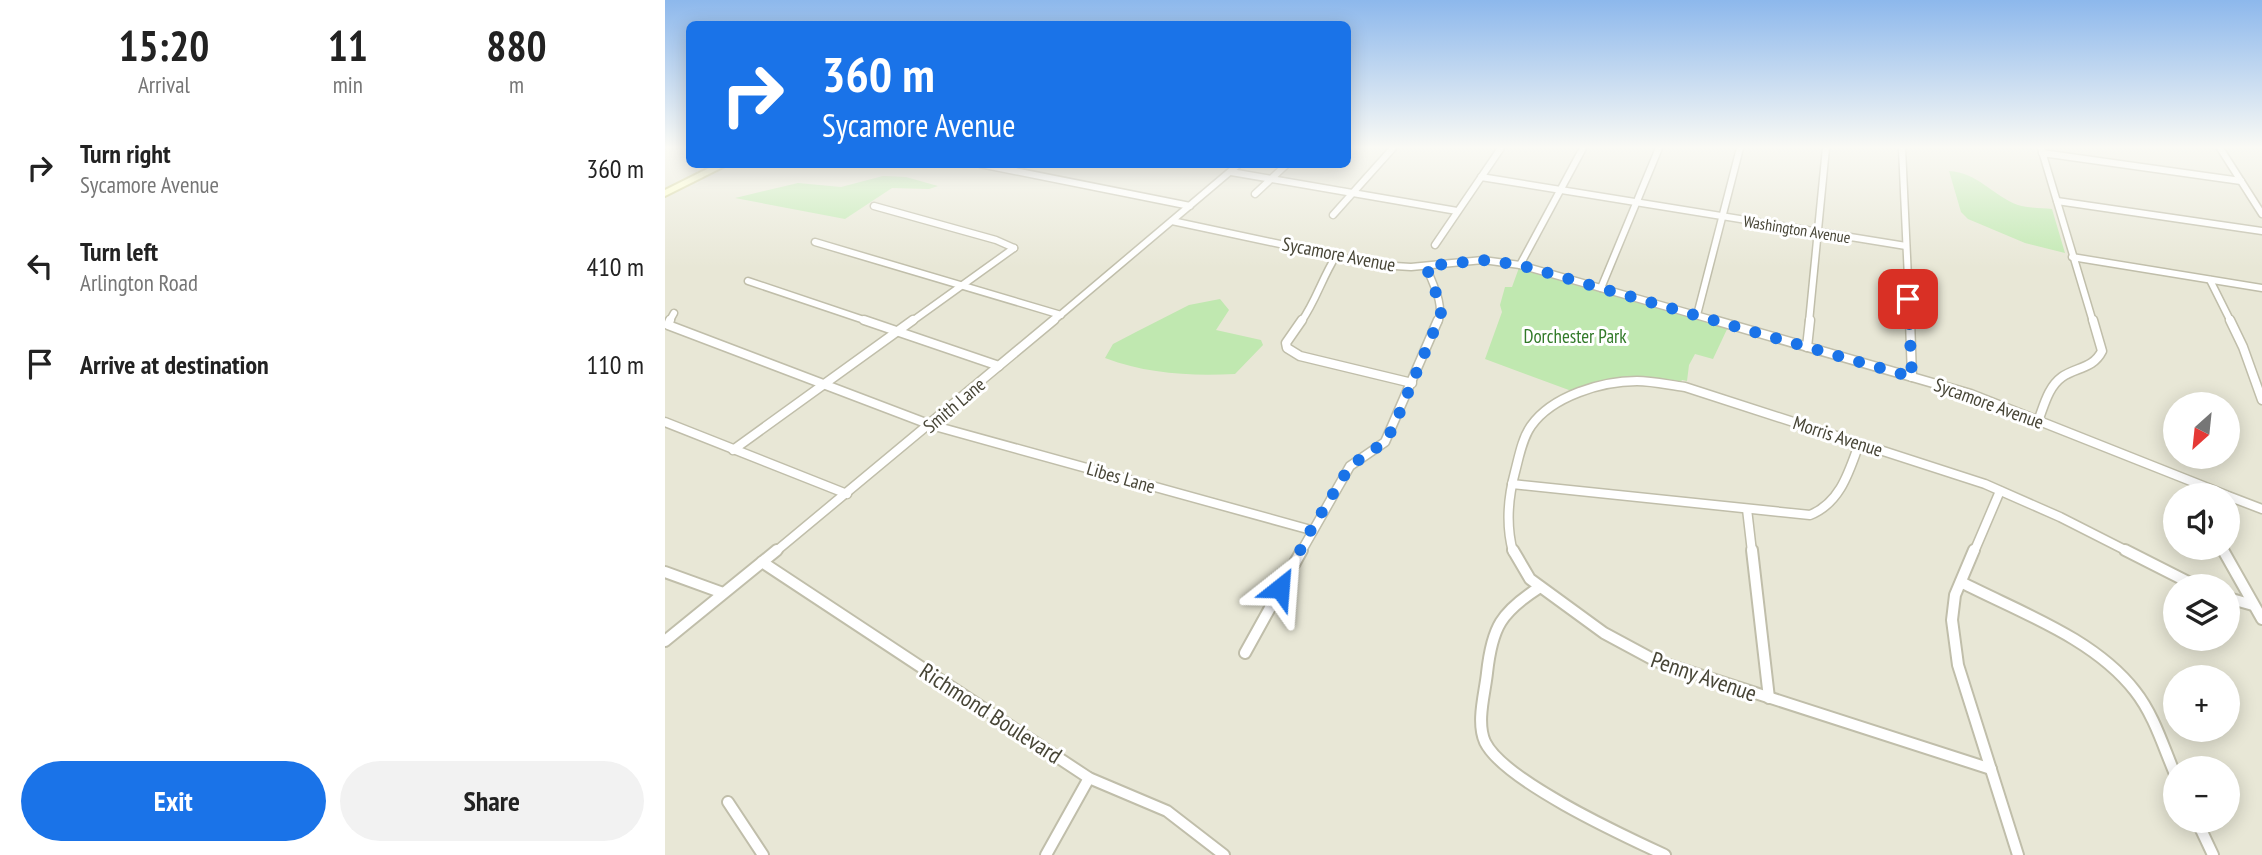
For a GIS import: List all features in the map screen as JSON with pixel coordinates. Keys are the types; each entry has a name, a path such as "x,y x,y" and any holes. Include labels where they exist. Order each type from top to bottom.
{"street":[{"path":"1099,188 1191,206"},
{"name":"Smith Lane","path":"665,641 931,425 1212,188"},
{"path":"1255,194 1262,188"},
{"path":"1323,188 1457,211"},
{"path":"1333,215 1358,188"},
{"path":"1435,245 1473,188"},
{"name":"Washington Avenue","path":"1547,188 1906,246"},
{"path":"1601,288 1642,188"},
{"path":"1697,315 1730,188"},
{"path":"1807,347 1821,188"},
{"path":"1904,188 1912,377"},
{"path":"2038,421 2054,385 2061,377 2092,366 2102,351 2053,188"},
{"path":"2245,188 2262,214"},
{"path":"1520,265 1560,190"},
{"path":"2057,201 2262,231"},
{"path":"733,450 1014,248 996,240 874,206"},
{"name":"Sycamore Avenue","path":"1172,221 1378,265 1426,266 1483,260 1520,265 1971,394 2190,483"},
{"path":"815,242 1061,315"},
{"path":"1336,256 1321,280 1315,302 1286,342 1289,351 1325,363 1412,383"},
{"path":"2073,257 2262,288"},
{"path":"1245,653 1311,530 1350,466 1385,442 1441,314 1426,266"},
{"path":"2210,280 2243,347 2262,400"},
{"path":"748,281 999,366"},
{"name":"Libes Lane","path":"674,313 668,325 931,425 1311,530"},
{"name":"Morris Avenue","path":"1513,484 1526,435 1547,409 1577,393 1617,383 1650,381 1685,387 1958,474 2060,517 2172,574"},
{"path":"665,422 847,494"},
{"path":"1513,484 1800,515 1820,513 1832,501 1859,444"},
{"name":"Penny Avenue","path":"1513,484 1510,541 1518,563 1540,587 1629,648 1681,671 1991,769"},
{"path":"2000,492 1952,609 1956,652 2018,855"},
{"name":"Sycamore Avenue","path":"2240,501 2262,509"},
{"path":"1747,509 1769,698"},
{"path":"2228,560 2262,619"},
{"name":"Richmond Boulevard","path":"762,562 1089,778 1167,811 1223,855"},
{"path":"665,572 723,593"},
{"path":"1961,582 2101,659 2129,683 2142,701 2167,756"},
{"path":"1540,587 1511,606 1493,632 1486,681 1484,740 1488,748 1508,768 1588,816 1665,855"},
{"path":"2240,601 2253,605"},
{"path":"1046,855 1089,778"},
{"path":"728,802 763,855"},
{"path":"2203,833 2213,855"}],"shaded area":[{"path":"665,188 2262,188 2262,855 665,855"}],"green space":[{"path":"777,188 932,188 892,188 845,219 735,198"},
{"path":"1954,188 1989,188 2018,205 2052,209 2065,253 2025,243 1968,219 1961,212"},
{"name":"Dorchester Park","path":"1520,265 1729,325 1713,359 1695,354 1689,365 1687,381 1682,380 1678,386 1637,381 1577,393 1485,359 1502,312 1500,305 1505,287 1512,287"},
{"path":"1220,299 1229,310 1216,330 1261,340 1263,345 1235,374 1169,373 1137,368 1105,358 1113,344 1136,332 1189,305"}],"route":[{"path":"1280,588 1350,466 1385,442 1394,426 1441,314 1433,281 1426,266 1483,260 1520,265 1912,377 1908,299"}]}
